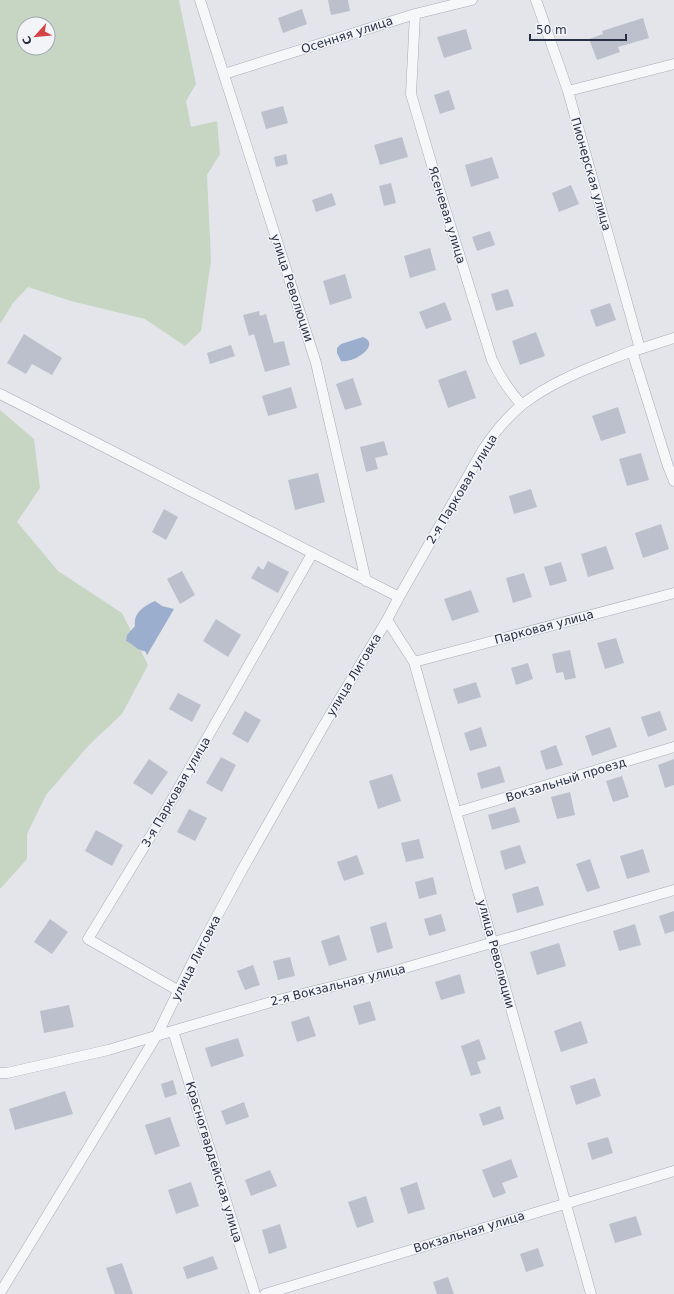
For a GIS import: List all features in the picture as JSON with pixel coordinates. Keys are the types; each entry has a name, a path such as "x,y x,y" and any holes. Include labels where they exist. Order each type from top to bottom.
{"street":[{"name":"улица Революции","path":"200,0 316,363 366,581"},
{"name":"Осенняя улица","path":"224,74 415,14 472,0"},
{"name":"Пионерская улица","path":"536,0 568,91 636,350 668,466 674,481"},
{"name":"Ясеневая улица","path":"415,14 411,94 492,360 511,393 522,404"},
{"path":"568,91 674,64"},
{"name":"2-я Парковая улица","path":"387,620 398,597 484,448 494,433 522,404 555,384 636,350 674,338"},
{"path":"0,394 398,597"},
{"name":"3-я Парковая улица","path":"178,991 88,939 158,824 312,554"},
{"name":"Парковая улица","path":"414,662 674,593"},
{"name":"улица Революции","path":"387,620 414,662 591,1294"},
{"name":"улица Лиговка","path":"0,1293 157,1035 178,991 242,870 324,725 387,620"},
{"name":"Вокзальный проезд","path":"457,812 674,747"},
{"name":"2-я Вокзальная улица","path":"0,1073 7,1073 108,1050 278,1000 392,972 674,890"},
{"name":"Красногвардейская улица","path":"173,1031 255,1294"},
{"name":"Вокзальная улица","path":"265,1294 674,1171"}],"green space":[{"path":"0,0 179,0 196,84 186,101 191,127 217,121 220,154 207,175 211,260 201,331 185,346 145,319 71,301 28,287 13,303 0,324"},
{"path":"0,410 34,439 40,488 17,522 58,571 122,613 148,665 122,714 89,745 46,795 27,834 27,859 0,889"}],"water":[{"path":"363,337 368,340 368,349 352,360 341,361 337,353 337,348 341,344"},
{"path":"155,601 162,606 174,609 147,655 145,651 140,650 126,641 127,635 135,626 136,617 140,610"}],"building":[{"path":"328,0 348,0 350,11 331,15"},
{"path":"302,9 307,24 283,33 278,18"},
{"path":"643,18 649,38 618,47 620,52 597,60 589,39 603,34 602,31"},
{"path":"466,29 472,49 444,58 437,37"},
{"path":"449,90 455,109 440,114 434,95"},
{"path":"283,106 288,123 266,129 261,112"},
{"path":"402,137 408,157 380,165 374,145"},
{"path":"286,154 288,164 276,167 274,157"},
{"path":"492,157 499,178 471,187 465,165"},
{"path":"391,183 396,203 384,206 379,186"},
{"path":"571,185 579,204 559,212 552,193"},
{"path":"332,193 336,205 316,212 312,200"},
{"path":"490,231 495,245 477,251 472,237"},
{"path":"430,248 436,270 410,278 404,256"},
{"path":"345,274 352,298 330,305 323,281"},
{"path":"508,289 514,306 496,311 491,294"},
{"path":"445,302 452,320 426,329 419,312"},
{"path":"610,303 616,320 596,327 590,310"},
{"path":"259,311 260,316 266,314 274,343 284,341 290,365 265,372 254,334 249,336 243,315"},
{"path":"536,332 545,356 520,365 512,341"},
{"path":"24,334 62,358 52,375 32,364 26,374 7,363"},
{"path":"231,345 235,356 210,364 207,353"},
{"path":"466,370 476,398 448,408 438,380"},
{"path":"353,378 362,405 345,410 336,384"},
{"path":"291,387 297,408 268,416 262,396"},
{"path":"618,407 626,433 601,441 592,416"},
{"path":"384,441 388,455 375,458 378,469 366,472 360,447"},
{"path":"641,453 649,480 627,486 619,459"},
{"path":"318,473 325,502 295,510 288,480"},
{"path":"531,489 537,507 514,514 509,496"},
{"path":"164,509 178,517 166,540 152,532"},
{"path":"661,524 669,549 643,558 635,533"},
{"path":"606,546 614,569 588,577 581,554"},
{"path":"268,561 289,572 278,593 251,578 258,566 263,570"},
{"path":"561,562 567,581 550,586 544,567"},
{"path":"182,571 195,595 180,604 167,579"},
{"path":"524,573 532,597 513,603 506,578"},
{"path":"471,590 479,612 452,621 444,599"},
{"path":"216,619 241,635 228,657 203,641"},
{"path":"616,638 624,663 605,669 597,643"},
{"path":"570,650 576,678 565,680 563,672 556,673 552,654"},
{"path":"528,663 533,679 516,685 511,668"},
{"path":"476,682 481,697 458,704 453,689"},
{"path":"178,693 201,705 192,722 169,709"},
{"path":"245,711 261,720 248,743 232,734"},
{"path":"660,711 667,730 648,737 641,717"},
{"path":"481,727 487,746 470,751 464,733"},
{"path":"610,727 617,747 592,756 585,736"},
{"path":"556,745 563,765 546,770 540,751"},
{"path":"221,757 236,765 222,792 206,783"},
{"path":"149,759 168,772 152,795 133,783"},
{"path":"674,759 674,785 665,788 658,765"},
{"path":"500,766 505,782 481,789 477,773"},
{"path":"392,774 401,801 378,809 369,781"},
{"path":"622,776 629,797 613,802 606,781"},
{"path":"570,792 575,815 557,819 551,797"},
{"path":"515,807 520,822 492,830 488,815"},
{"path":"189,809 207,818 195,841 177,832"},
{"path":"96,830 123,845 112,866 85,851"},
{"path":"419,839 424,858 406,862 401,843"},
{"path":"520,845 526,863 505,870 500,851"},
{"path":"643,849 650,872 627,879 620,856"},
{"path":"357,855 364,874 344,881 337,862"},
{"path":"590,859 600,888 587,892 576,864"},
{"path":"433,877 437,894 419,899 415,882"},
{"path":"538,886 544,905 517,913 512,894"},
{"path":"674,911 674,931 665,934 659,916"},
{"path":"441,914 446,931 429,936 424,919"},
{"path":"50,919 68,932 52,954 34,942"},
{"path":"386,922 393,948 377,953 370,927"},
{"path":"635,924 641,945 619,951 613,931"},
{"path":"339,935 347,960 329,966 321,941"},
{"path":"559,943 566,966 537,975 530,952"},
{"path":"290,957 295,976 278,980 273,961"},
{"path":"253,965 260,985 245,990 237,971"},
{"path":"460,974 465,993 441,1000 435,982"},
{"path":"370,1001 376,1020 359,1025 353,1006"},
{"path":"69,1005 74,1027 44,1033 40,1011"},
{"path":"309,1016 316,1036 297,1042 291,1022"},
{"path":"581,1021 588,1043 561,1052 554,1031"},
{"path":"238,1038 244,1056 211,1067 205,1048"},
{"path":"479,1039 486,1059 477,1062 481,1073 471,1076 461,1046"},
{"path":"595,1078 601,1096 576,1105 570,1086"},
{"path":"173,1080 177,1094 165,1098 161,1084"},
{"path":"65,1091 73,1114 15,1130 9,1109"},
{"path":"244,1102 249,1117 226,1125 221,1111"},
{"path":"500,1106 504,1119 483,1126 479,1114"},
{"path":"170,1117 180,1146 155,1155 145,1125"},
{"path":"608,1137 613,1153 592,1160 587,1143"},
{"path":"511,1159 518,1177 502,1183 506,1193 493,1198 482,1170"},
{"path":"270,1170 277,1186 251,1196 245,1180"},
{"path":"191,1182 199,1206 176,1214 168,1190"},
{"path":"417,1182 425,1209 408,1214 400,1188"},
{"path":"366,1196 374,1222 357,1228 348,1202"},
{"path":"636,1216 642,1235 615,1243 609,1224"},
{"path":"280,1224 287,1248 269,1254 262,1230"},
{"path":"538,1248 544,1266 526,1272 520,1254"},
{"path":"213,1256 218,1269 187,1279 183,1267"},
{"path":"122,1263 133,1294 115,1294 106,1268"},
{"path":"448,1277 454,1294 437,1294 433,1282"}]}
